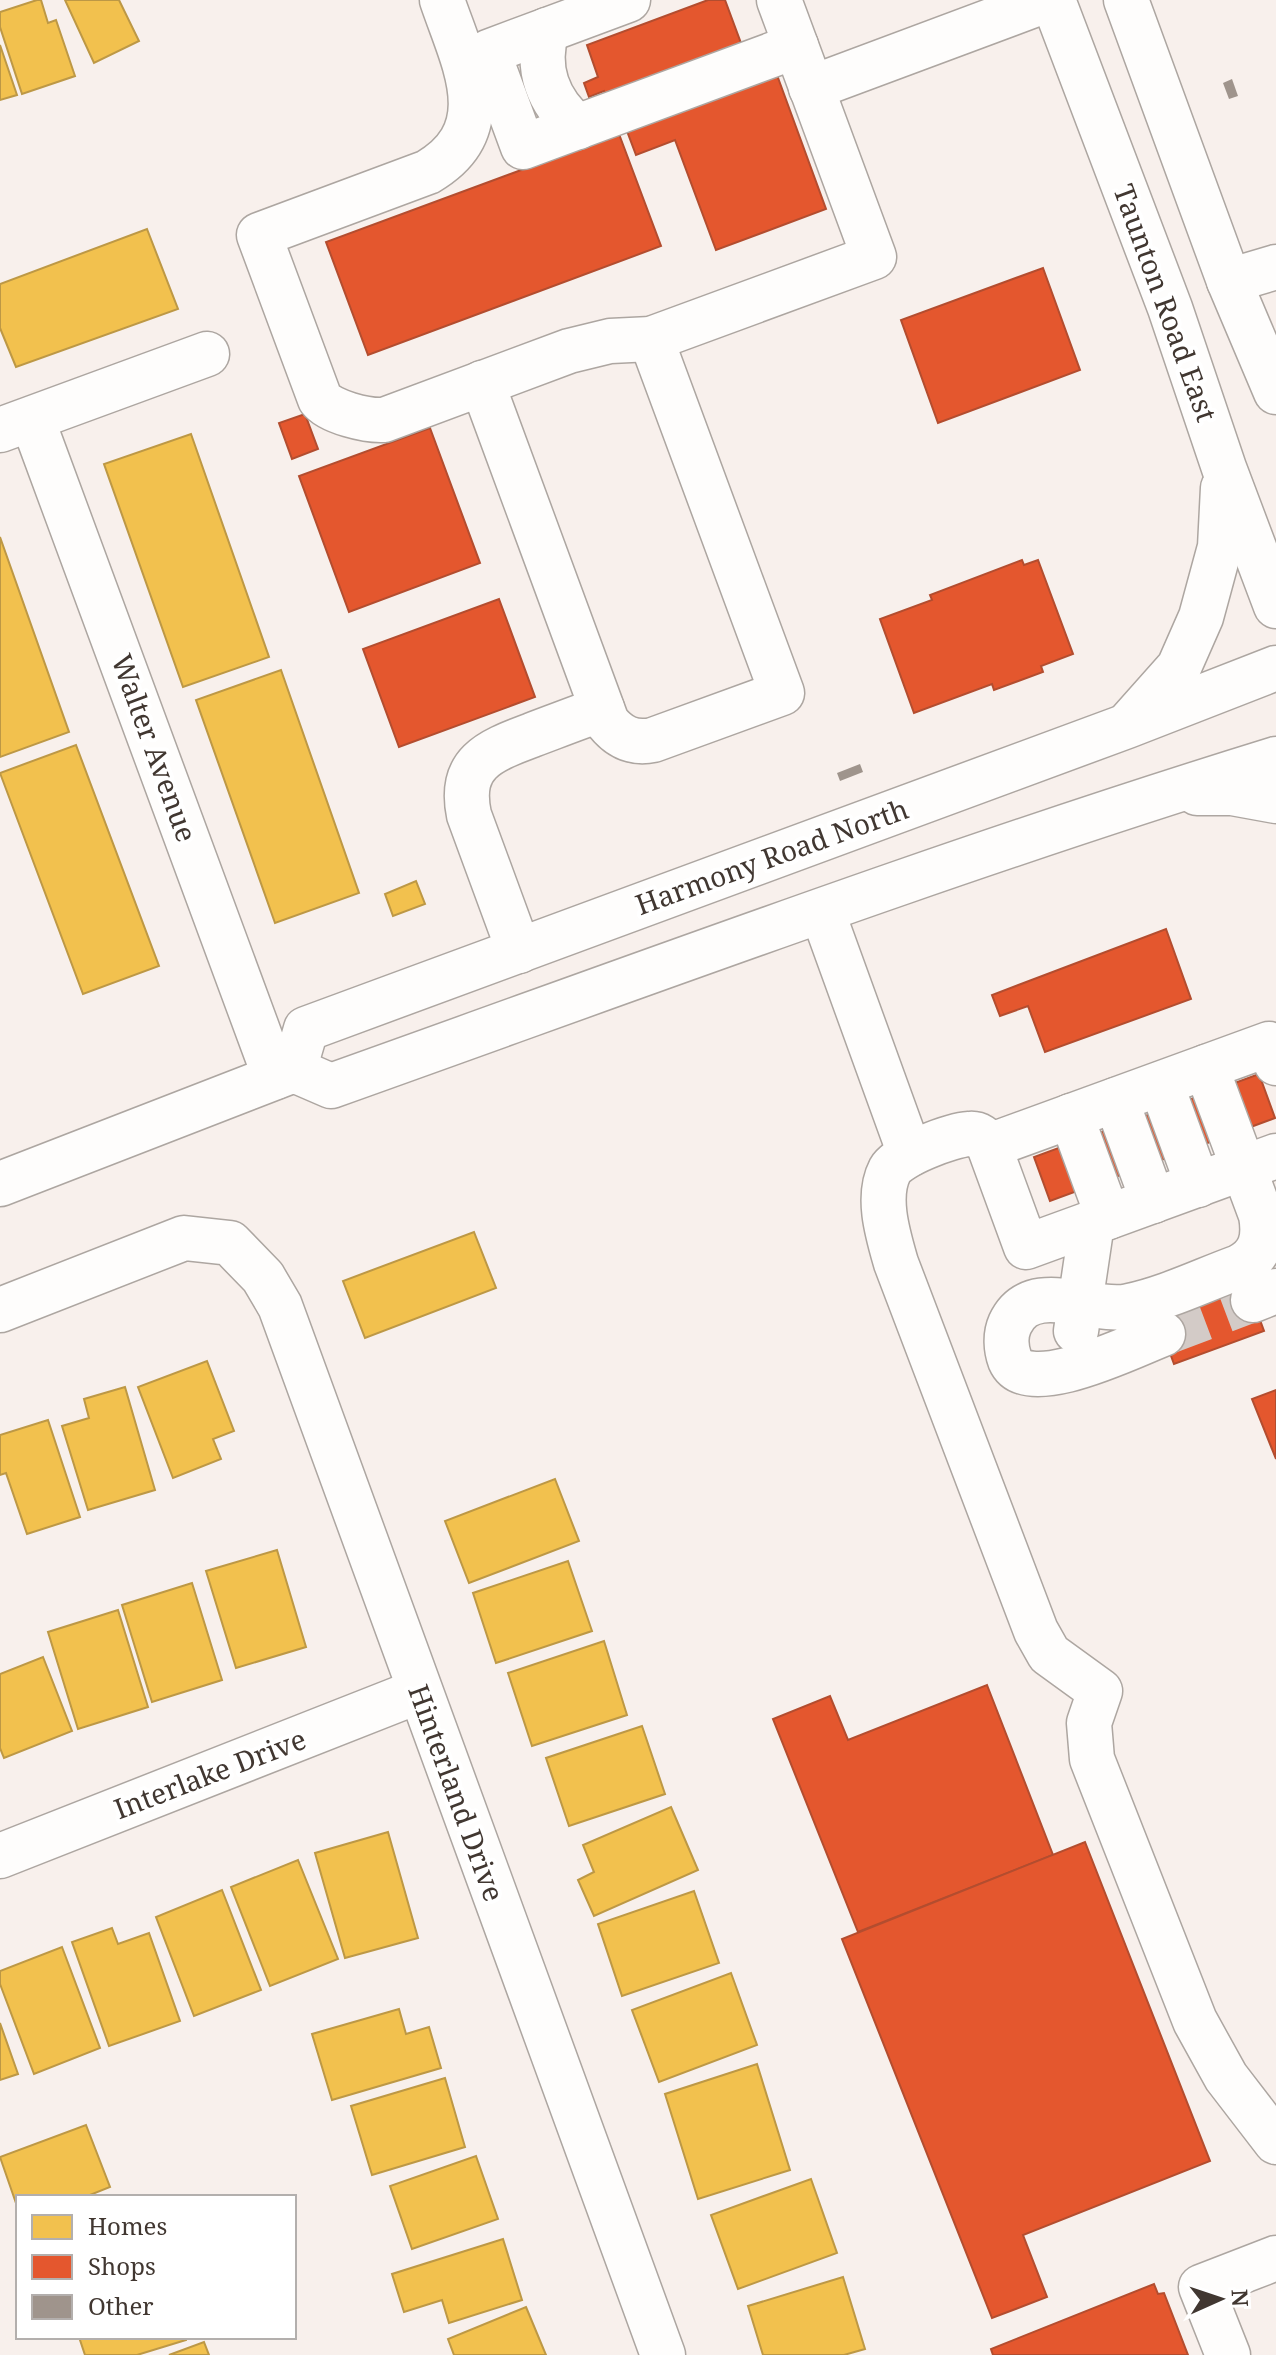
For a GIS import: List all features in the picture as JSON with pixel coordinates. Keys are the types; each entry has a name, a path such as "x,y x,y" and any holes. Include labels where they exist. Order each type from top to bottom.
{"main road":[{"path":"442,0 472,94 470,121 458,147 428,172 259,235 324,404 379,421 569,351 610,341 651,339 874,257 779,0"},
{"path":"628,0 488,52 523,147 796,46"},
{"path":"811,88 1050,0"},
{"name":"Taunton Road East","path":"1050,0 1170,308 1224,468 1276,606"},
{"path":"1126,0 1229,281 1276,392"},
{"path":"1229,281 1276,267"},
{"path":"482,383 602,709 614,730 631,740 647,742 782,693 651,339"},
{"path":"16,424 207,354"},
{"name":"Walter Avenue","path":"16,424 285,1073"},
{"path":"1127,726 1179,667 1201,617 1220,547 1224,468"},
{"name":"Harmony Road North","path":"285,1073 306,1029 1276,668"},
{"path":"519,951 469,815 467,783 478,762 495,749 602,709"},
{"path":"0,1184 285,1073 331,1086 822,911 1163,794 1276,759"},
{"path":"1163,794 1232,793 1276,801"},
{"path":"822,911 910,1154"},
{"path":"989,1146 1269,1044 1276,1063"},
{"path":"1163,1334 1064,1371 1037,1376 1016,1370 1007,1350 1009,1327 1015,1316 1039,1302 1058,1299 1105,1308 1126,1307 1251,1261 1259,1251 1263,1227 1260,1162 1206,1067"},
{"path":"1161,1084 1198,1185"},
{"path":"1116,1100 1153,1201"},
{"path":"1064,1371 1072,1356 1080,1303 1100,1220 1071,1116"},
{"path":"1260,1162 1026,1247 989,1146 985,1139 971,1133 910,1154 891,1167 885,1190 886,1224 896,1263 1039,1638 1049,1654 1100,1691 1089,1723 1092,1759 1185,1997 1218,2065 1276,2142"},
{"name":"Hinterland Drive","path":"0,1310 184,1238 230,1243 263,1277 280,1306 663,2355"},
{"name":"Interlake Drive","path":"0,1856 419,1691"},
{"path":"1228,2355 1201,2287 1276,2258"}],"building: Homes":[{"path":"41,0 48,23 56,20 75,76 22,94 0,27 0,12"},
{"path":"65,0 119,0 139,41 94,63"},
{"path":"0,45 17,95 0,100"},
{"path":"147,229 178,309 16,367 0,328 0,284"},
{"path":"191,434 269,657 183,687 104,464"},
{"path":"0,537 69,732 0,757"},
{"path":"281,670 359,893 275,923 196,700"},
{"path":"76,745 159,966 83,994 0,773"},
{"path":"416,881 425,904 393,916 385,894"},
{"path":"474,1232 496,1288 365,1338 343,1281"},
{"path":"207,1361 234,1431 213,1439 221,1459 173,1478 138,1387"},
{"path":"125,1387 155,1490 88,1510 62,1426 89,1418 84,1399"},
{"path":"48,1420 80,1517 27,1534 6,1473 0,1475 0,1435"},
{"path":"555,1479 579,1541 469,1583 445,1521"},
{"path":"277,1550 306,1647 236,1668 206,1571"},
{"path":"568,1561 592,1631 496,1663 473,1593"},
{"path":"192,1583 222,1680 152,1702 122,1605"},
{"path":"118,1610 148,1707 78,1729 48,1632"},
{"path":"604,1641 627,1715 532,1746 508,1673"},
{"path":"43,1657 72,1731 4,1758 0,1748 0,1674"},
{"path":"642,1726 665,1794 569,1826 546,1758"},
{"path":"671,1807 698,1870 594,1916 578,1880 594,1872 583,1845"},
{"path":"388,1832 418,1938 345,1958 315,1853"},
{"path":"298,1860 338,1959 270,1986 231,1887"},
{"path":"222,1890 261,1990 194,2016 156,1917"},
{"path":"694,1891 719,1963 622,1996 598,1924"},
{"path":"112,1928 118,1944 149,1933 180,2021 109,2046 72,1942"},
{"path":"62,1947 100,2048 34,2074 0,1984 0,1971"},
{"path":"731,1973 757,2045 659,2082 632,2010"},
{"path":"399,2009 406,2034 429,2027 441,2068 332,2100 312,2034"},
{"path":"0,2023 18,2074 0,2080"},
{"path":"757,2064 790,2170 698,2199 665,2094"},
{"path":"445,2078 465,2147 372,2175 351,2106"},
{"path":"86,2125 110,2187 90,2195 16,2195 16,2203 0,2157"},
{"path":"476,2156 498,2219 412,2249 390,2186"},
{"path":"811,2179 837,2253 738,2289 711,2215"},
{"path":"503,2239 522,2300 449,2323 442,2300 404,2312 392,2274"},
{"path":"843,2277 865,2349 844,2355 763,2355 748,2306"},
{"path":"526,2307 546,2355 454,2355 448,2339"},
{"path":"80,2339 186,2339 137,2355 85,2355"},
{"path":"204,2342 209,2355 169,2355"}],"building: Shops":[{"path":"708,0 725,0 745,54 609,104 604,91 589,97 584,83 598,77 587,45"},
{"path":"777,75 826,209 716,250 675,140 636,155 627,131"},
{"path":"619,134 661,246 368,355 326,242"},
{"path":"1043,268 1080,370 938,423 901,320"},
{"path":"305,414 318,449 292,459 279,423"},
{"path":"430,428 480,563 349,612 299,476"},
{"path":"1022,560 1024,565 1038,560 1073,654 1041,666 1043,672 994,690 992,684 914,713 880,619 932,600 930,595"},
{"path":"499,599 535,697 399,747 363,649"},
{"path":"1166,929 1191,999 1045,1052 1028,1006 1000,1016 992,995"},
{"path":"1259,1074 1275,1118 1050,1201 1034,1157"},
{"path":"1246,1282 1264,1331 1174,1364 1156,1315"},
{"path":"1276,1390 1276,1459 1252,1399"},
{"path":"987,1685 1053,1855 858,1932 773,1719 830,1696 848,1740"},
{"path":"1085,1842 1210,2161 1023,2235 1047,2297 992,2318 842,1939"},
{"path":"1154,2284 1158,2294 1164,2293 1188,2355 993,2355 991,2349"}],"building: Other":[{"path":"1232,79 1238,96 1229,99 1223,83"},
{"path":"860,764 863,772 840,781 837,773"}],"tunnel":[{"path":"1163,1334 1253,1300"}]}
